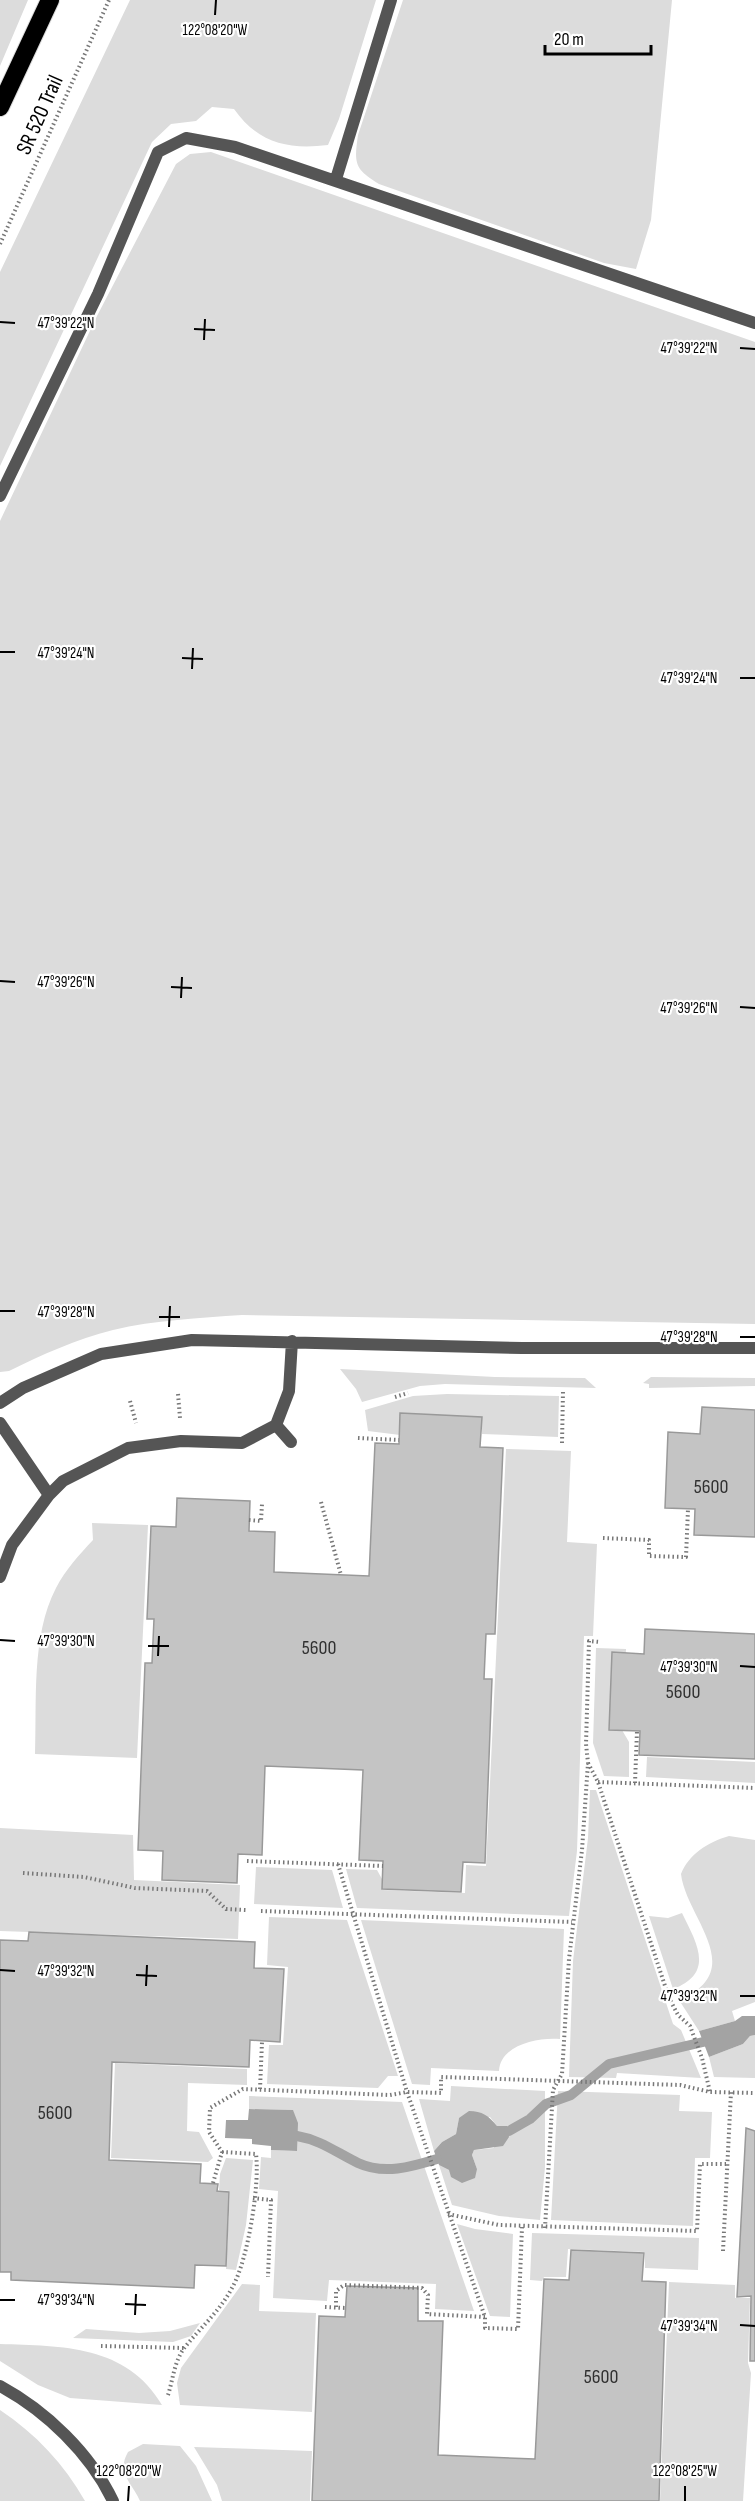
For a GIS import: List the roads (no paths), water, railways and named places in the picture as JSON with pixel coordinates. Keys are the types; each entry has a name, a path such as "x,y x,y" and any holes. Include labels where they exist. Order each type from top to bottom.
{"highway":[{"path":"0,107 50,0"}],"lane":[{"path":"336,179 391,0"},
{"path":"0,496 98,294 158,152 186,138 235,147 336,179 755,323"},
{"path":"0,1403 23,1388 101,1354 192,1340 522,1348 755,1348"},
{"path":"0,1577 12,1545 48,1496 63,1481 128,1448 182,1441 242,1443 276,1425 289,1391 292,1341"},
{"path":"0,1423 48,1496"},
{"path":"276,1425 291,1442"},
{"path":"0,2386 24,2399 78,2448 104,2482 113,2501"}],"waterway":[{"path":"509,2131 530,2119 546,2104 571,2095 609,2064 703,2042"},
{"path":"297,2136 321,2144 358,2163 378,2169 407,2167 437,2159"}]}
